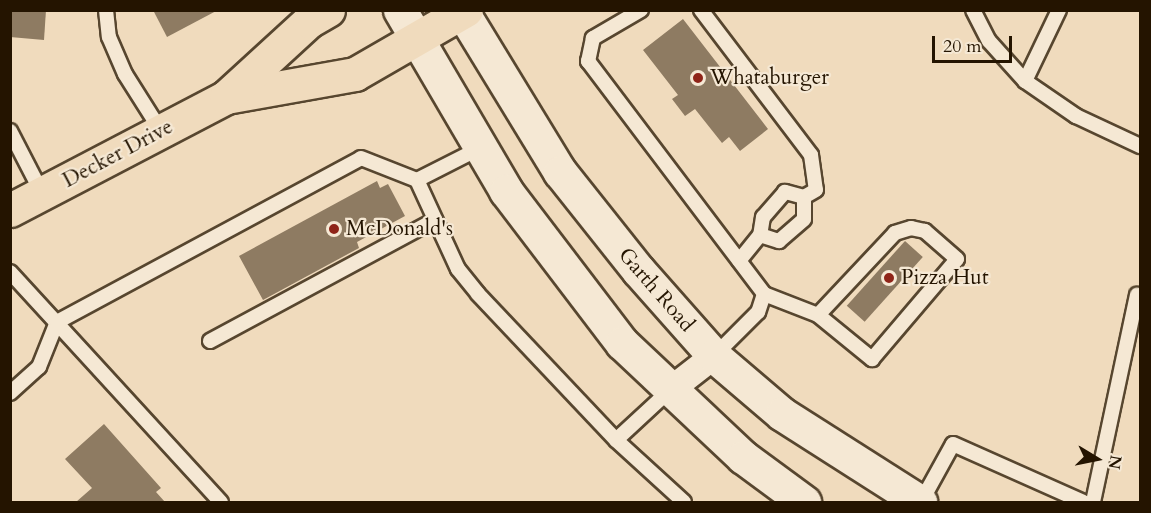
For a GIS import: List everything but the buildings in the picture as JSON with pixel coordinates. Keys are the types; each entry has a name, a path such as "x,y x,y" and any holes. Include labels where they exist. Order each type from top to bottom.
{"main road":[{"path":"399,10 506,191 622,344 669,391 743,457 804,502"},
{"name":"Decker Drive","path":"226,97 355,74 463,11"},
{"name":"Garth Road","path":"463,11 560,172 638,270 714,356 782,414 921,502"},
{"name":"Decker Drive","path":"10,210 226,97 312,14"}],"street":[{"path":"669,391 714,356"}],"lane":[{"path":"106,10 109,37 125,74 161,131"},
{"path":"640,10 593,39 588,61 764,294 818,315 872,359 957,259 925,231 911,228 895,233 818,315"},
{"path":"701,10 811,155 816,190 804,197 785,192 763,217 760,235 739,261"},
{"path":"973,10 989,41 1025,81 1076,116 1140,146"},
{"path":"1025,81 1059,10"},
{"path":"10,131 42,193"},
{"path":"417,180 480,148"},
{"path":"10,393 39,367 57,322 361,158 417,180 458,269 478,294 616,440 684,502"},
{"path":"760,235 779,241 804,219 804,197"},
{"path":"210,341 435,220"},
{"path":"10,272 222,502"},
{"path":"714,356 758,312 764,294"},
{"path":"1093,502 1137,295"},
{"path":"616,440 669,391"},
{"path":"921,502 953,444 1083,502"}],"place":[{"name":"Whataburger","path":"698,78"},
{"name":"McDonald's","path":"334,229"},
{"name":"Pizza Hut","path":"889,278"}]}
